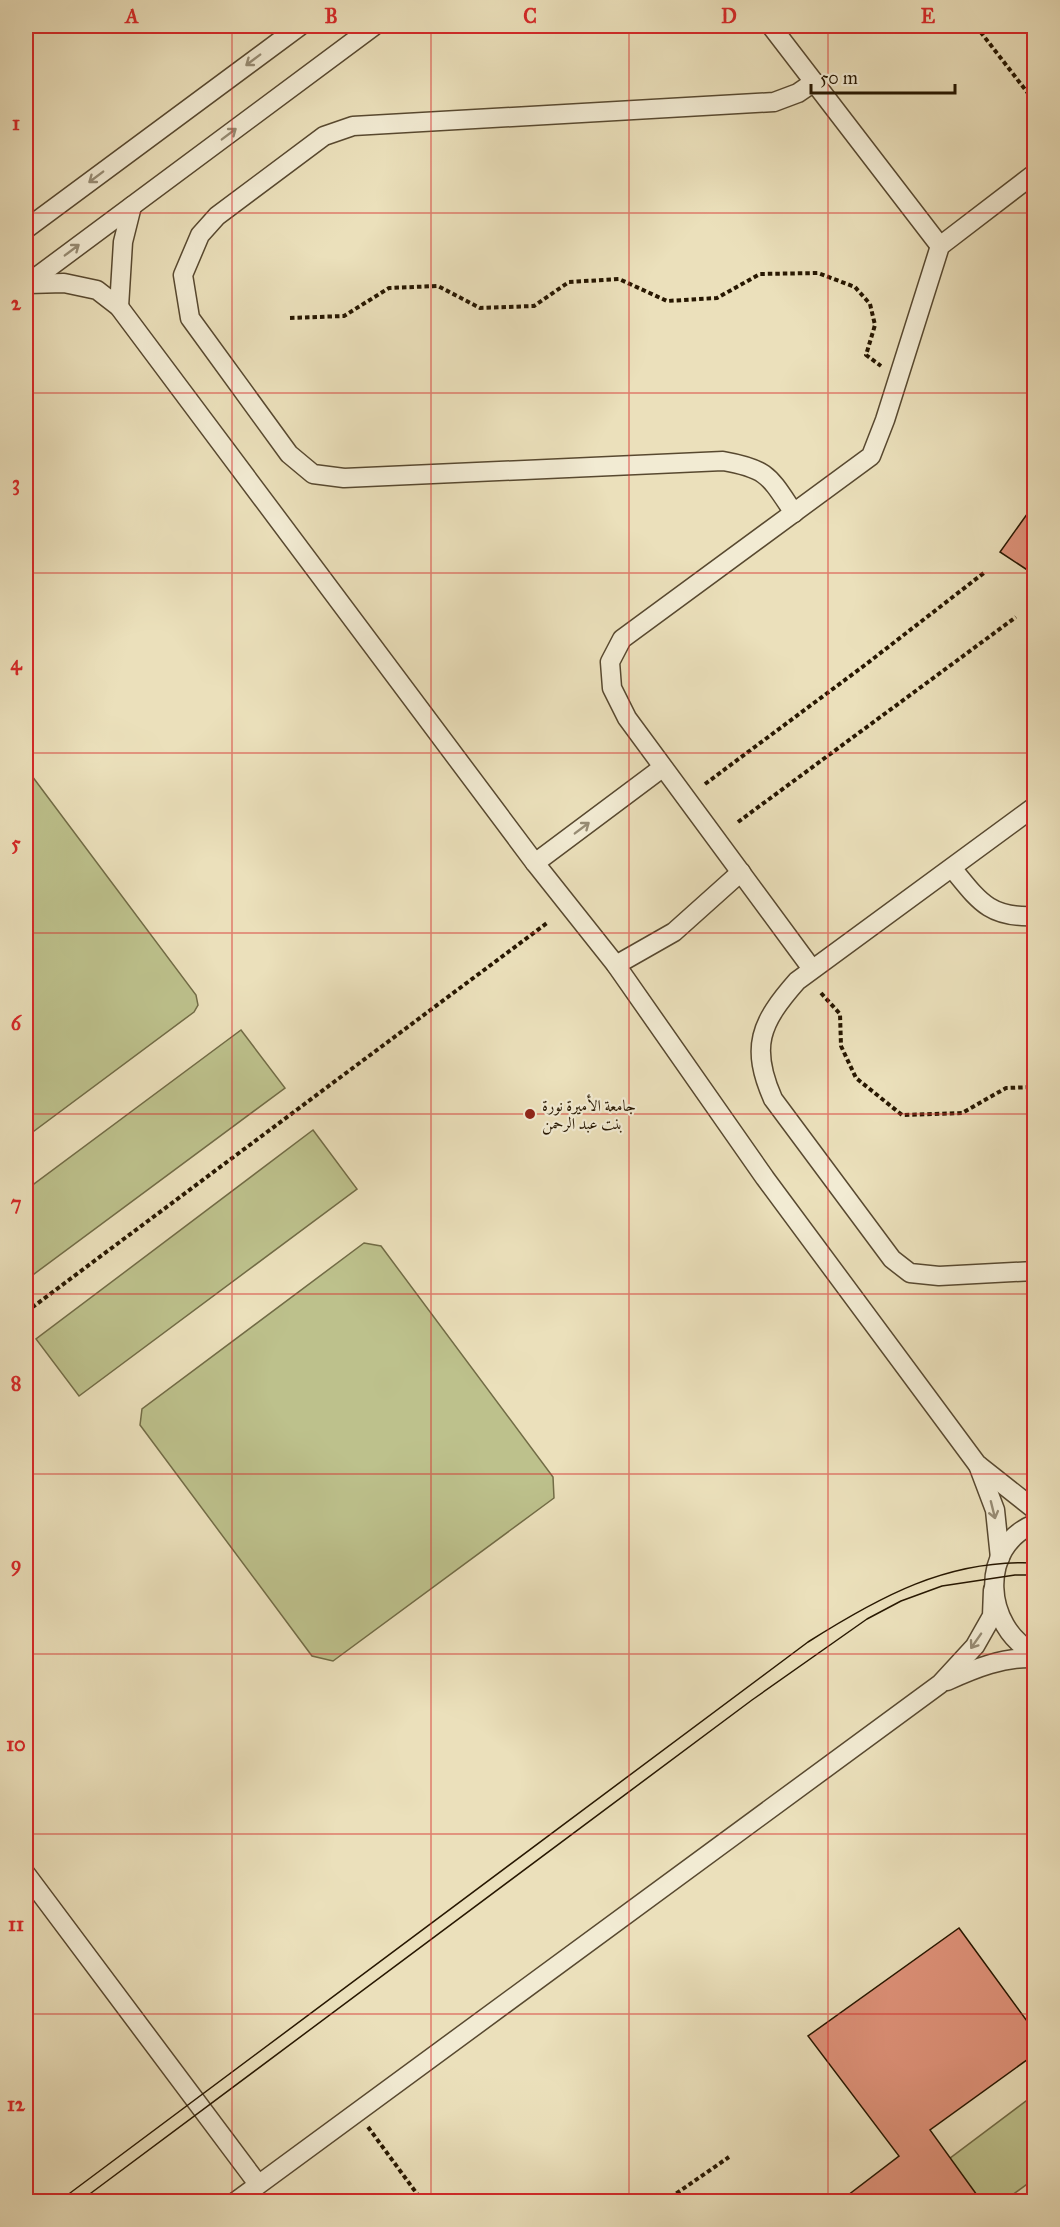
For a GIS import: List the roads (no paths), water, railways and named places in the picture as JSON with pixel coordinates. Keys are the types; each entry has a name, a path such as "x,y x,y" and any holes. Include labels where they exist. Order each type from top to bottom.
{"street":[{"path":"26,229 300,26"},
{"path":"27,284 374,26"},
{"path":"771,26 940,246"},
{"path":"794,513 771,480 753,466 723,461 344,478 313,474 289,453 190,318 183,275 200,235 218,216 324,136 353,126 774,102 798,93 814,82"},
{"path":"812,969 627,718 612,688 610,662 622,639 871,456 885,420 940,246 1035,174"},
{"path":"119,307 123,242 132,206"},
{"path":"27,284 64,283 97,290 119,307 536,863 616,965 765,1178 977,1464 995,1510 1000,1558 993,1590 992,1616 975,1646 940,1684 236,2202"},
{"path":"536,863 662,768"},
{"path":"1035,807 812,969 779,1001 767,1023 760,1047 762,1073 774,1099 892,1259 910,1273 939,1276 1035,1271"},
{"path":"952,868 980,903 1011,917 1035,916"},
{"path":"616,965 667,920 741,872"},
{"path":"977,1464 1035,1509"},
{"path":"1000,1558 1011,1540 1035,1524"},
{"path":"993,1590 997,1612 1008,1632 1024,1648 1035,1653"},
{"path":"940,1684 992,1663 1013,1658 1035,1658"},
{"path":"26,1874 258,2184"}],"tram line":[{"path":"58,2202 808,1642 888,1596 943,1574 1003,1563 1034,1563"},
{"path":"79,2202 752,1700 867,1619 901,1601 942,1586 1015,1575 1034,1575"}],"place":[{"name":"جامعة الأميرة نورة بنت عبد الرحمن","path":"530,1114"}]}
